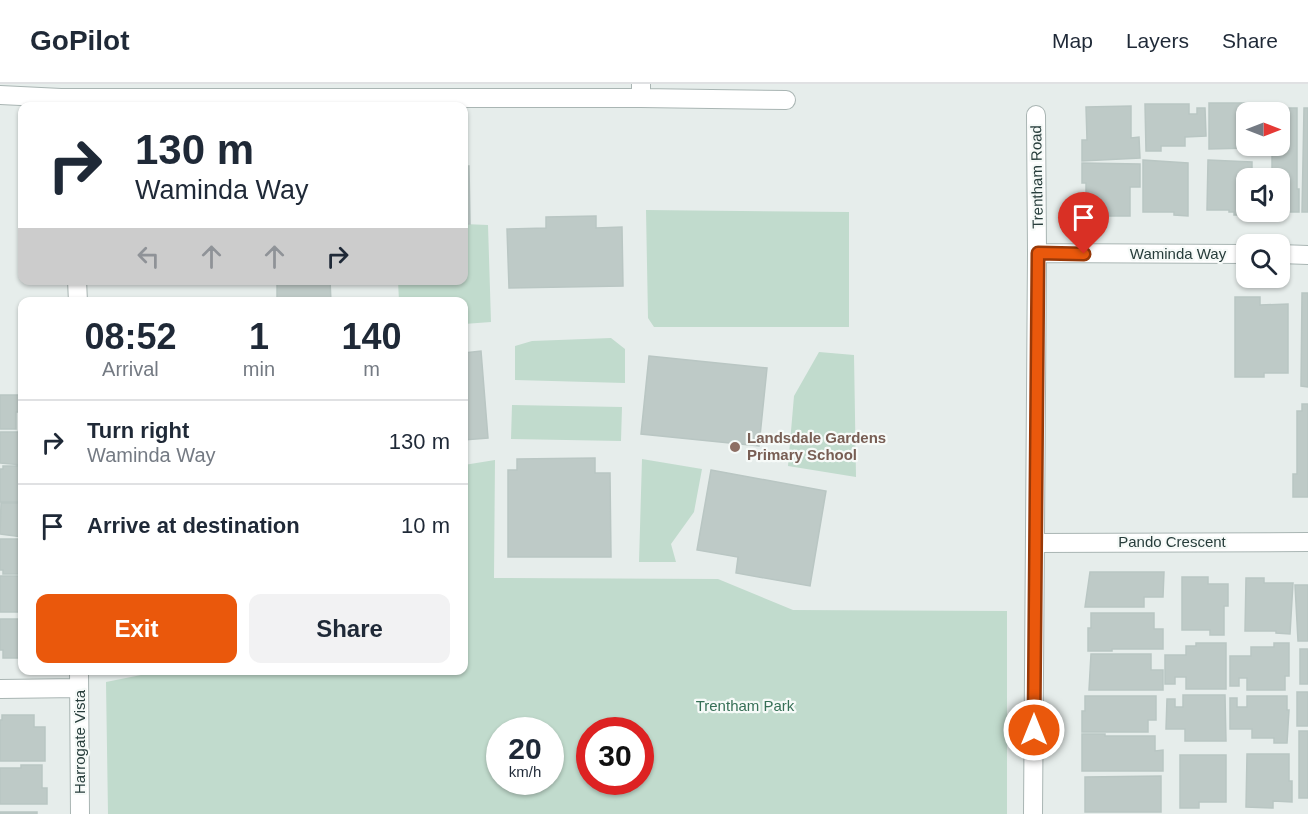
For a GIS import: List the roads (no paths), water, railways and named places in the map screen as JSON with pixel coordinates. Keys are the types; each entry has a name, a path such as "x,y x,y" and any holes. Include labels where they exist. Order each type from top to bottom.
{"street":[{"path":"0,95 641,91 786,100"},
{"name":"Trentham Road","path":"1033,814 1038,253 1036,116"},
{"name":"Waminda Way","path":"1038,253 1236,254"},
{"path":"1290,254 1308,255"},
{"name":"Pando Crescent","path":"1035,543 1308,542"},
{"path":"0,689 79,679"},
{"name":"Harrogate Vista","path":"79,679 80,814"}],"place":[{"name":"Landsdale Gardens Primary School","path":"735,447"}],"park label":[{"name":"Trentham Park","path":"745,706"}]}
